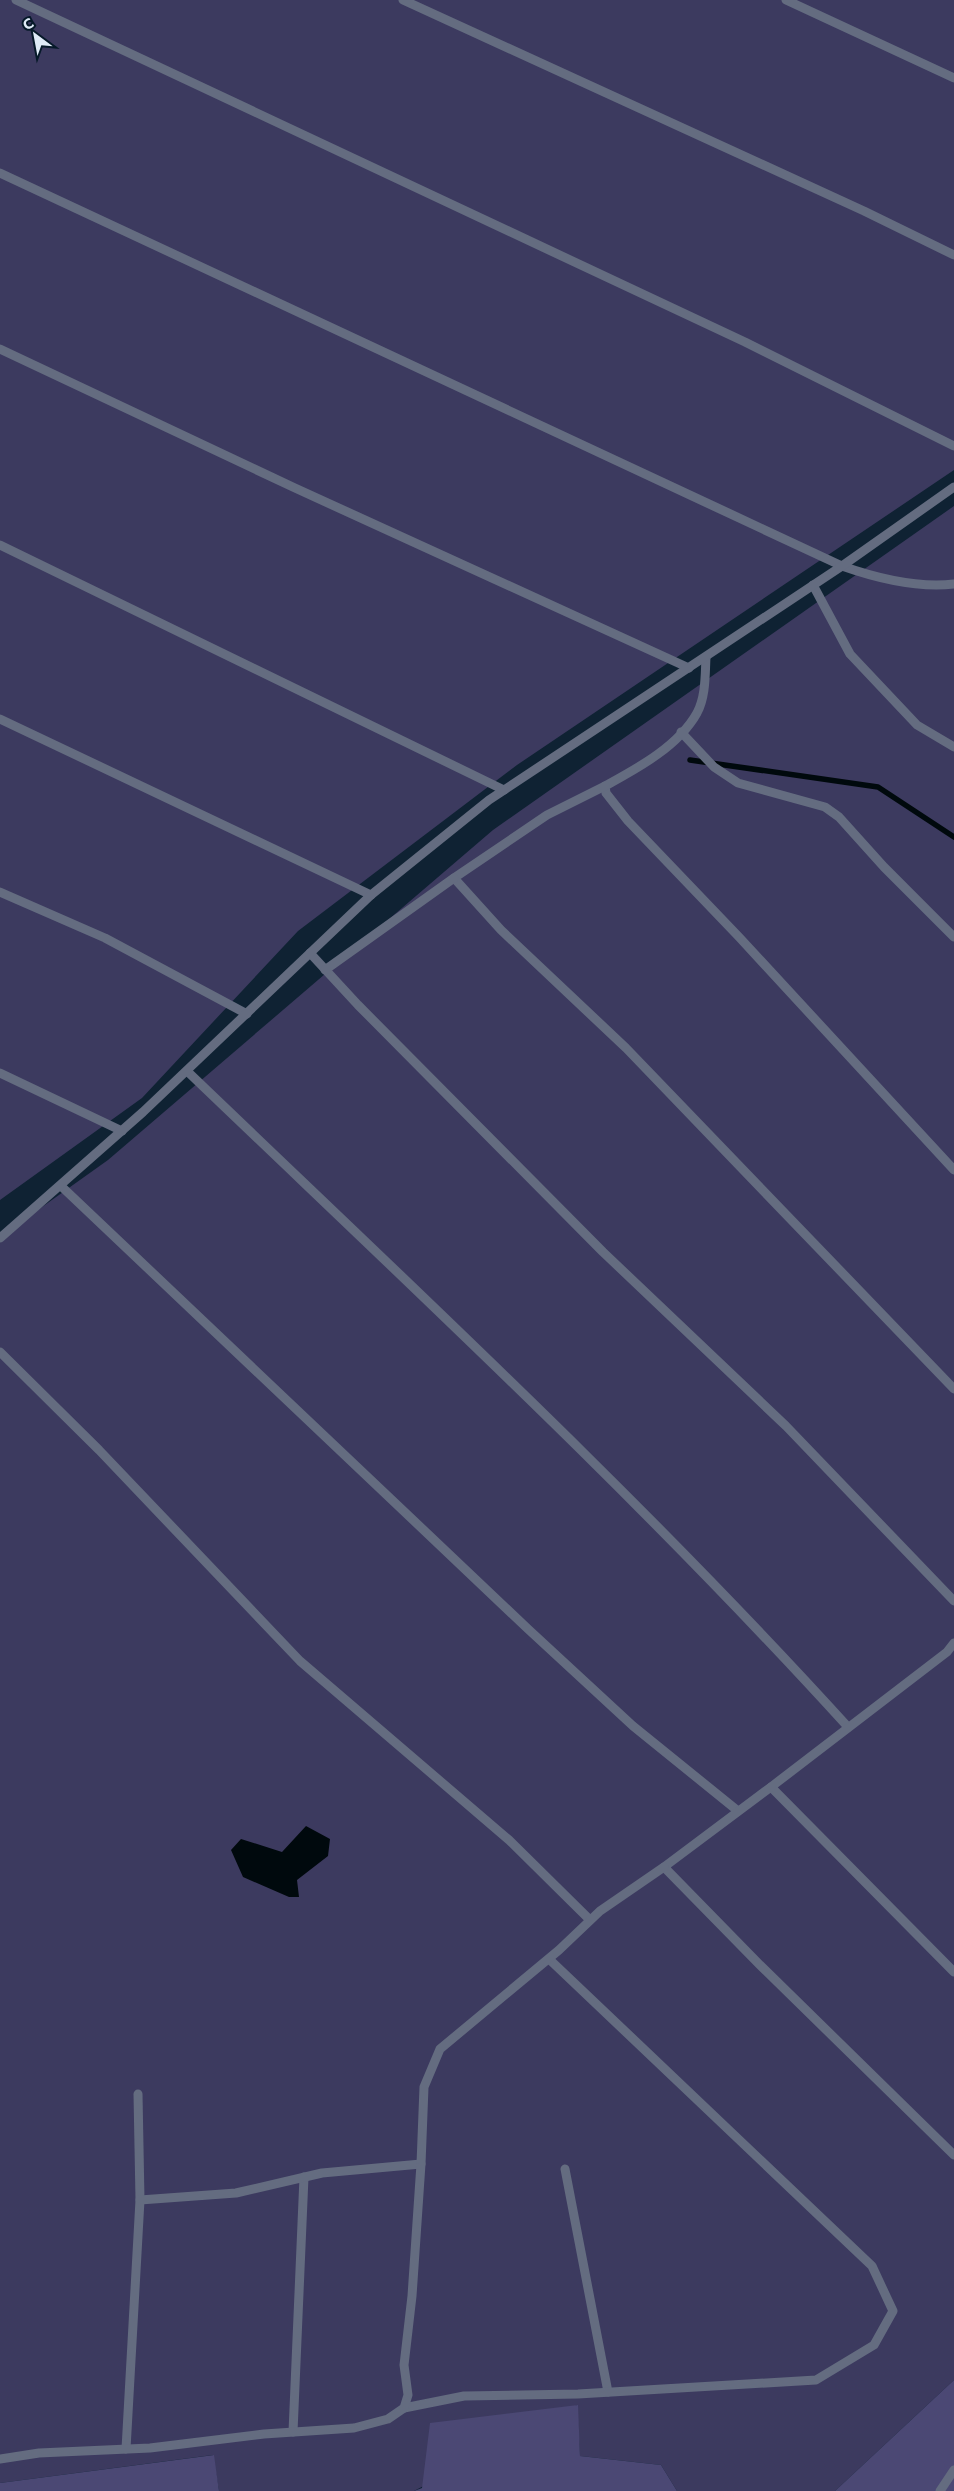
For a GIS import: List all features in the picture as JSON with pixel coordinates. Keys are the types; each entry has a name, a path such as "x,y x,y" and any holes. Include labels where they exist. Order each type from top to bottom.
{"lane":[{"path":"16,0 745,342 954,446"},
{"path":"403,0 855,207 954,255"},
{"path":"786,0 954,78"},
{"path":"0,172 842,566 868,576 939,586 954,584"},
{"path":"0,349 295,488 689,668"},
{"path":"0,1238 61,1186 187,1071 371,895 504,790 842,566 954,487"},
{"path":"0,545 504,790"},
{"path":"813,585 850,654 917,725 954,747"},
{"path":"325,970 454,878 547,815 650,761 681,732 696,713 702,697 706,656"},
{"path":"0,720 371,895"},
{"path":"681,732 714,767 738,783 826,807 839,817 884,867 954,937"},
{"path":"604,786 606,793 628,821 739,937 954,1170"},
{"path":"454,878 501,930 626,1048 954,1389"},
{"path":"0,892 105,938 247,1014"},
{"path":"310,953 603,1252 786,1426 954,1602"},
{"path":"187,1071 581,1450 706,1574 848,1727"},
{"path":"0,1073 122,1131"},
{"path":"61,1186 535,1636 633,1726 738,1811"},
{"path":"0,1352 99,1450 300,1661 509,1840 590,1920"},
{"path":"404,2408 408,2395 404,2365 412,2296 424,2087 440,2049 549,1959 590,1920 771,1787 947,1652 954,1643"},
{"path":"771,1787 954,1972"},
{"path":"664,1867 760,1966 954,2155"},
{"path":"0,2459 39,2453 126,2449 293,2432 354,2428 388,2419 404,2408 464,2396 608,2392 816,2380 874,2345 893,2312 872,2266 549,1959"},
{"path":"126,2449 140,2200 138,2094"},
{"path":"140,2200 236,2193 322,2173 421,2164"},
{"path":"565,2169 608,2392"},
{"path":"293,2432 304,2177"},
{"path":"940,2491 954,2470"}],"shaded area":[{"path":"0,0 954,0 954,470 517,765 298,931 142,1098 0,1200"},
{"path":"954,506 954,2380 835,2491 677,2491 661,2465 580,2456 577,2405 414,2491 219,2491 213,2455 0,2483 0,1237 108,1160 493,830"},
{"path":"306,1826 330,1839 328,1856 297,1880 299,1897 289,1897 243,1877 231,1850 241,1839 282,1852"},
{"path":"954,2380 954,2491 835,2491"},
{"path":"578,2405 580,2456 661,2465 677,2491 414,2491 422,2488 430,2423"},
{"path":"214,2455 219,2491 0,2491 0,2483"}],"waterway":[{"path":"690,760 878,787 954,837"}]}
